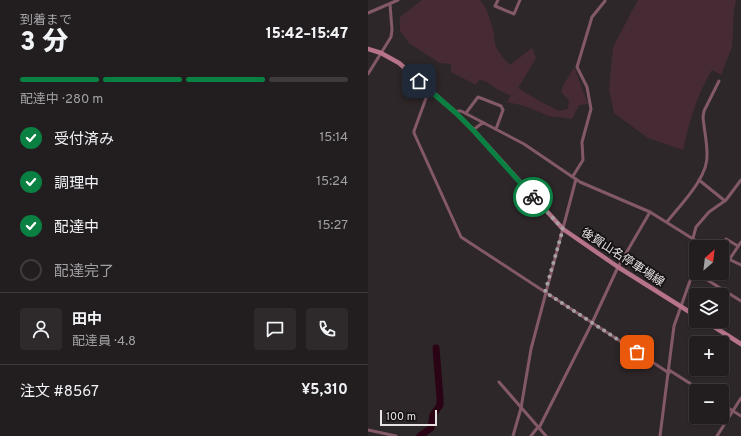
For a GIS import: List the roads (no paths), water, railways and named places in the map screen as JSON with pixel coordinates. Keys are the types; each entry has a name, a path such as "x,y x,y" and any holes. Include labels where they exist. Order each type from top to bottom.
{"main road":[{"name":"後賀山名停車場線","path":"368,49 381,53 399,63 456,113 563,229 618,267 689,312"},
{"path":"716,328 741,344"}],"street":[{"path":"368,13 398,0"},
{"path":"498,0 495,6 514,14 520,0"},
{"path":"513,436 521,408 531,349 545,292 563,229 575,178 583,160 582,142 591,109 587,87 577,67 592,17 605,1"},
{"path":"368,74 387,44 392,30 390,4"},
{"path":"667,222 699,180 707,161 708,154 703,117 704,111 719,81"},
{"path":"429,90 414,133 461,237 592,324 690,384"},
{"path":"466,113 478,97 501,106 502,110 496,129"},
{"path":"456,113 458,110 466,113 524,144 575,178 594,188 650,212 695,240"},
{"path":"473,130 484,123"},
{"path":"699,180 725,201"},
{"path":"693,238 696,227 709,212 725,201 741,180"},
{"path":"531,436 539,427 592,324 618,267 650,212"},
{"path":"726,239 738,246"},
{"path":"741,242 729,260 741,266"},
{"path":"660,436 674,326 690,280"},
{"path":"707,280 741,301"},
{"path":"499,382 546,436"},
{"path":"717,436 741,398"},
{"path":"729,408 741,416"},
{"path":"368,430 396,436"}],"waterway":[{"path":"420,436 431,428 433,415 440,405 436,348"}]}
